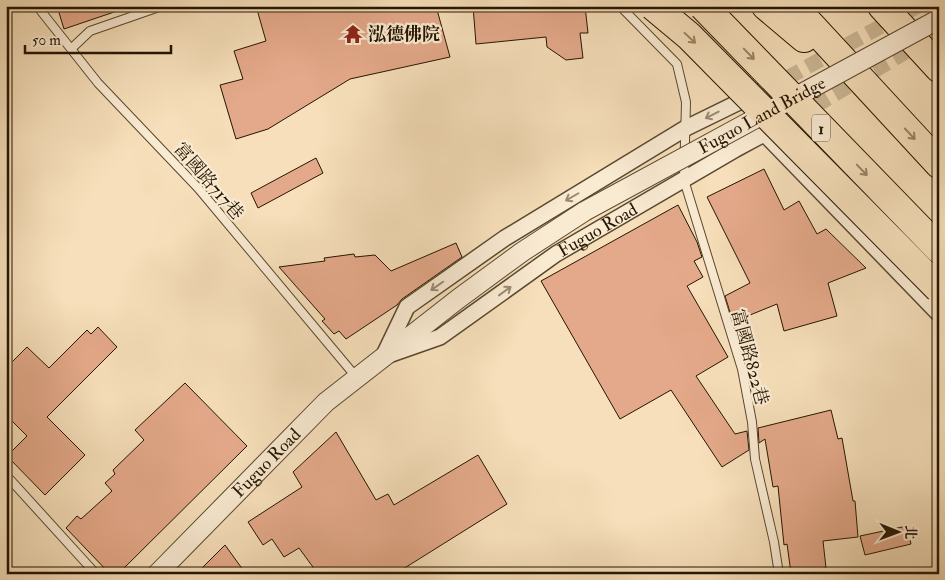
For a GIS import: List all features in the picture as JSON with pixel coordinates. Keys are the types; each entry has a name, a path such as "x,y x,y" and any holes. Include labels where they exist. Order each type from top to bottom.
{"highway":[{"path":"653,6 689,36 939,289"},
{"name":"1","path":"703,6 939,249"},
{"path":"766,6 882,103"},
{"path":"793,6 939,164"},
{"path":"882,6 939,68"}],"street":[{"name":"Fuguo Land Bridge","path":"584,211 939,18"},
{"name":"Fuguo Road","path":"383,358 407,307 505,238 686,128 787,78"},
{"path":"739,102 763,134 939,314"},
{"name":"Fuguo Road","path":"383,358 440,337 556,254 815,106"},
{"name":"Fuguo Road","path":"157,574 326,402 522,252 584,211"}],"lane":[{"name":"富國路717巷","path":"38,6 98,83 198,188 357,378"},
{"path":"72,48 90,31 162,6"},
{"name":"富國路822巷","path":"620,6 676,64 686,102 684,180 742,369 752,422 754,459 774,542 779,574"},
{"path":"6,475 96,574"}],"building":[{"path":"57,6 122,6 123,9 64,29"},
{"path":"256,6 292,6 293,11 310,6 436,6 450,57 350,79 268,129 236,139 220,85 243,79 234,51 266,41"},
{"path":"473,6 585,6 588,33 580,33 583,58 566,60 547,47 546,37 476,44"},
{"path":"316,158 323,173 258,208 251,193"},
{"path":"764,169 784,210 799,201 817,234 826,229 866,268 828,283 837,316 784,331 777,304 733,322 725,296 750,283 707,197"},
{"path":"678,205 697,242 702,257 694,261 703,277 687,286 728,357 696,376 735,434 747,431 749,450 722,467 671,390 620,419 541,281"},
{"path":"456,243 462,257 402,299 397,305 346,339 339,331 334,334 322,321 325,319 279,267 325,261 324,258 354,254 355,257 375,255 391,271"},
{"path":"98,327 117,347 47,417 85,455 45,495 7,456 27,436 6,415 6,368 27,347 49,368 87,330 91,334"},
{"path":"185,383 247,446 118,574 110,574 66,528 77,516 81,519 112,491 105,483 115,474 113,470 144,440 135,430"},
{"path":"831,410 838,439 842,438 853,501 855,501 858,537 823,541 826,568 791,573 787,544 784,545 778,486 773,487 765,439 759,443 758,428"},
{"path":"336,432 376,500 388,494 394,505 478,455 507,504 395,574 318,574 299,548 284,557 272,539 263,545 248,522 302,487 293,472"},
{"path":"907,526 911,544 865,555 860,536"},
{"path":"225,545 246,574 196,574"}],"tunnel":[{"path":"787,78 918,6"},
{"path":"815,106 939,32"}],"place":[{"name":"泓德佛院","path":"353,34"}]}
